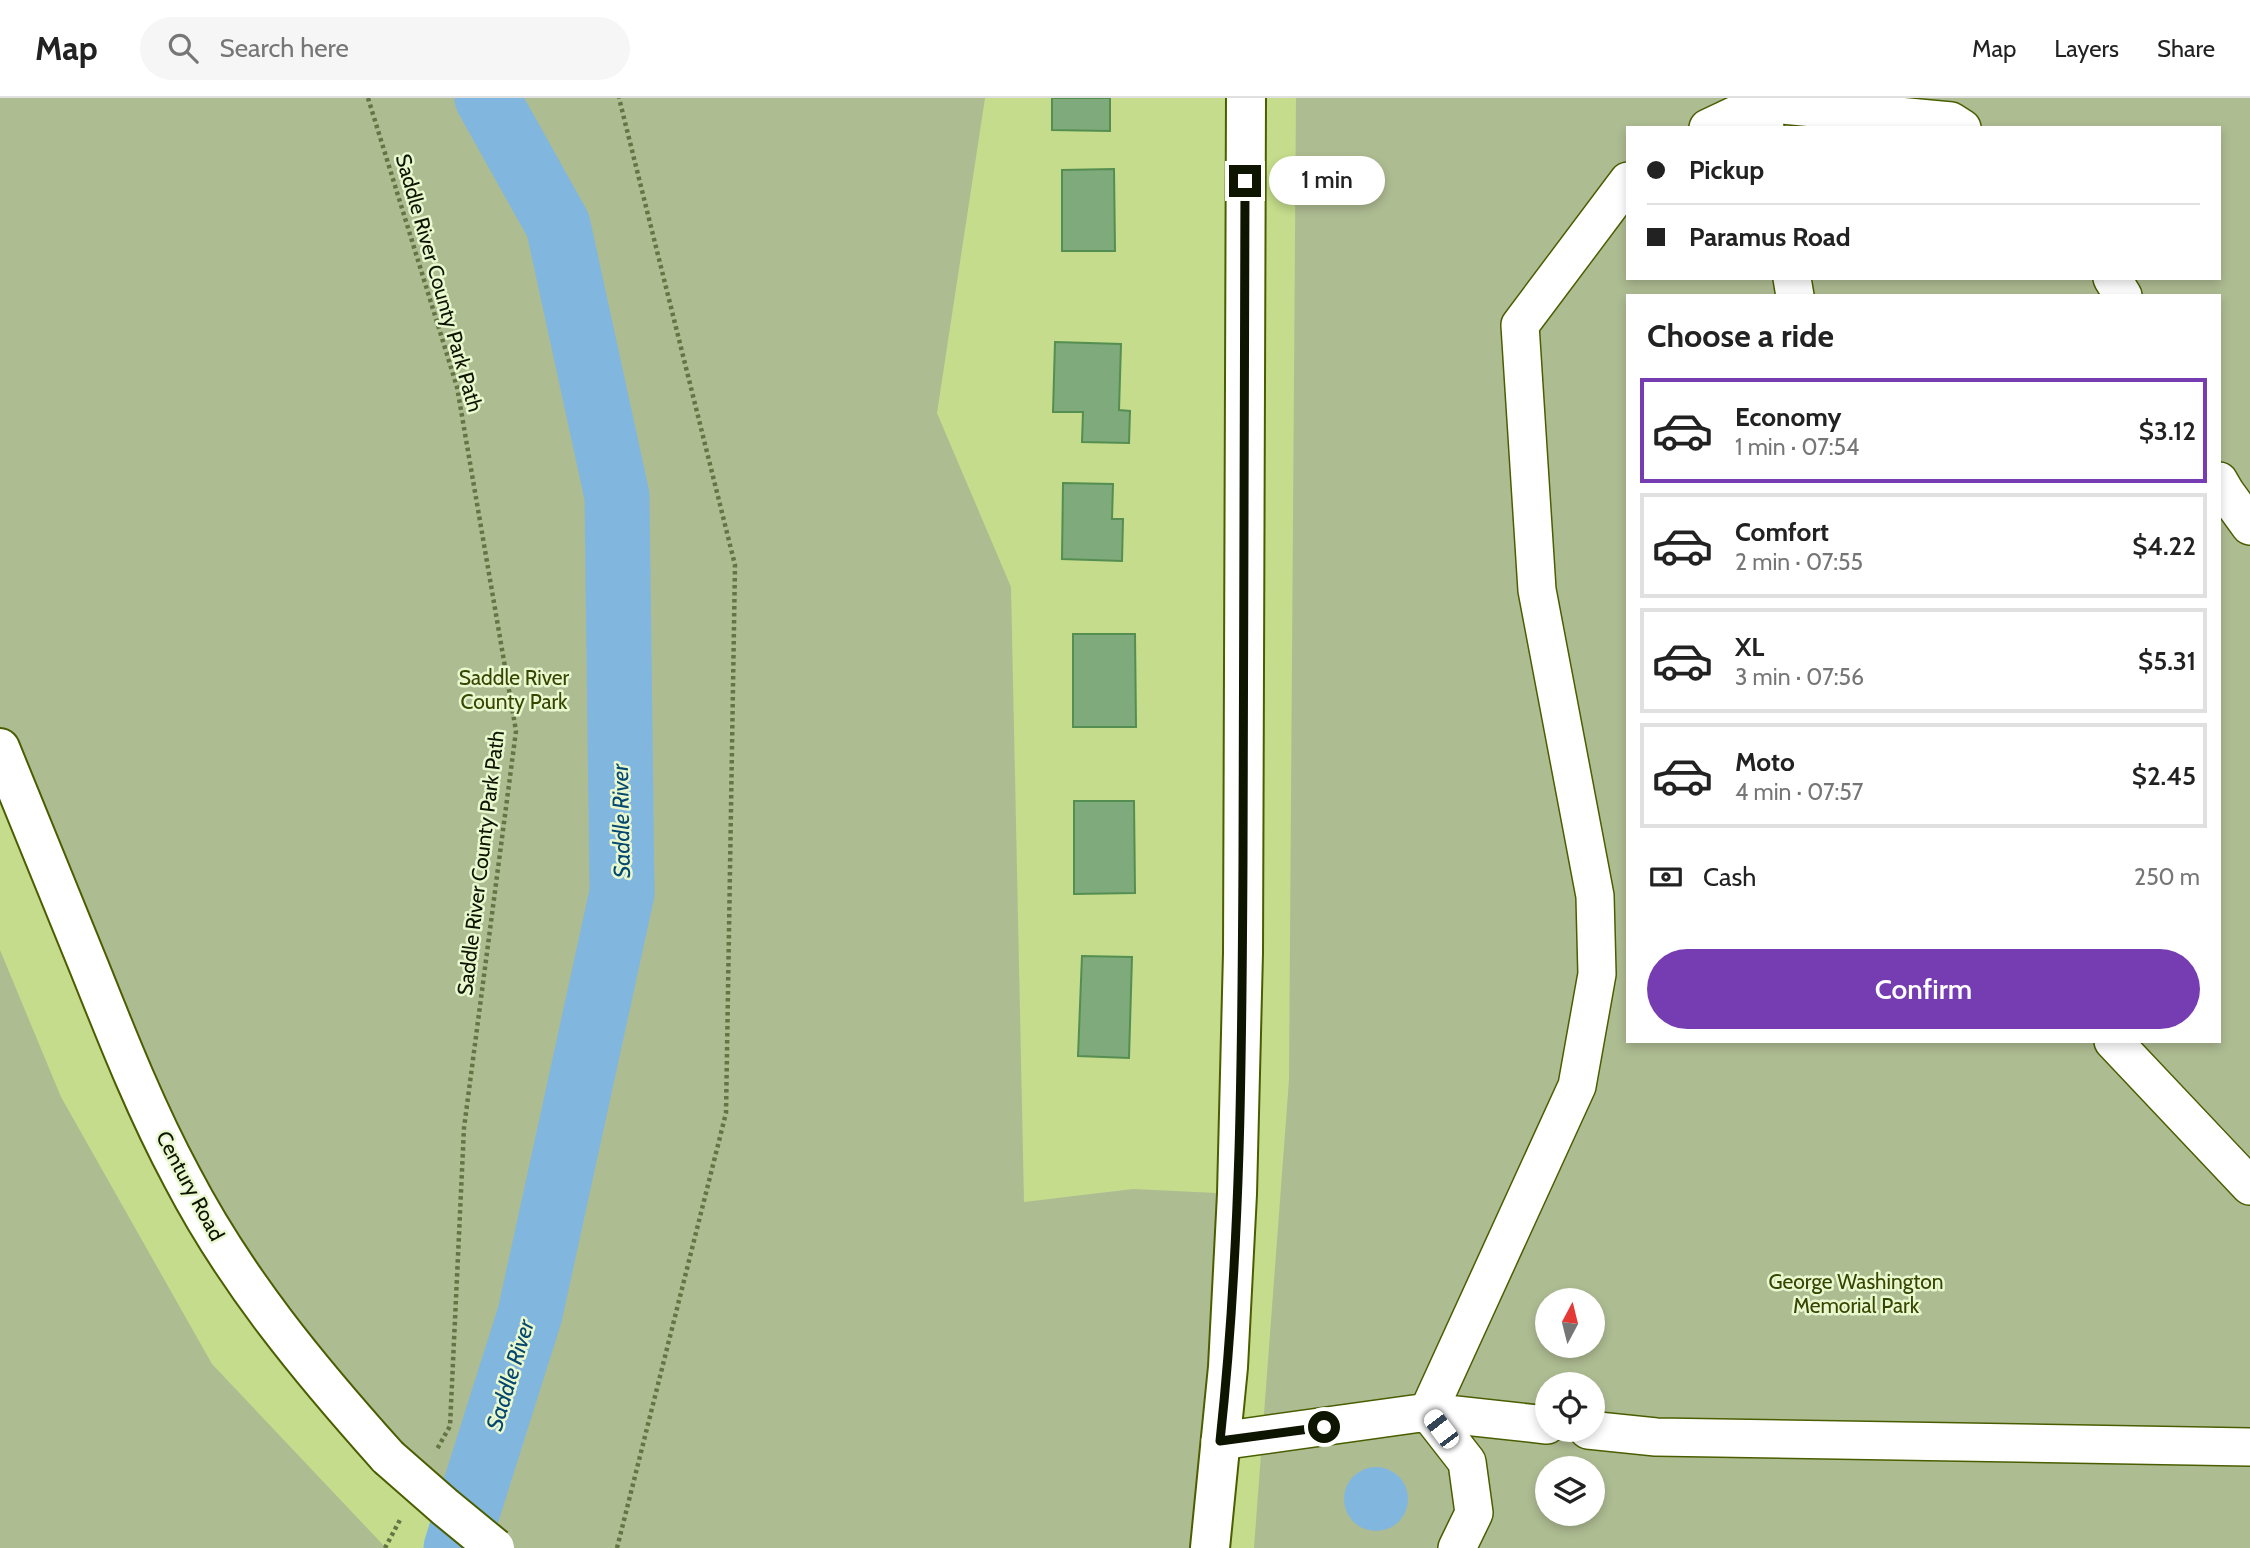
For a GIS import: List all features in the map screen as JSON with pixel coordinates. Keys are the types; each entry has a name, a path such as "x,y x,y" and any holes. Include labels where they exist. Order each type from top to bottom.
{"main road":[{"path":"1210,1548 1228,1367 1237,1194 1243,953 1246,98"},
{"name":"Century Road","path":"0,748 120,1045 182,1177 218,1240 254,1295 335,1397 388,1457 495,1548"}],"lane":[{"path":"1717,126 1763,115 1951,121 1959,126"},
{"path":"1428,1412 1577,1086 1597,974 1595,896 1537,590 1520,325 1626,184"},
{"path":"2221,484 2250,526"},
{"path":"2115,1043 2250,1186"},
{"path":"1428,1412 1466,1462 1474,1513 1457,1548"},
{"path":"1220,1441 1428,1412 1535,1424"},
{"path":"1605,1432 1656,1437 2250,1447"}],"path":[{"name":"Saddle River County Park Path","path":"368,98 457,387 516,731 464,1128 450,1426 430,1462"},
{"path":"617,1548 726,1113 735,565 619,98"},
{"path":"385,1548 404,1511"}],"green space":[{"name":"Saddle River County Park","path":"0,98 985,98 937,413 1011,587 1024,1202 1133,1189 1237,1194 1210,1548 495,1548 254,1295 0,748"},
{"name":"George Washington Memorial Park","path":"1296,98 2250,98 2250,1548 1254,1548 1289,1080"},
{"path":"0,950 61,1097 212,1364 386,1548 0,1548"}],"water":[{"path":"1376,1467 1388,1469 1399,1476 1406,1487 1406,1511 1399,1522 1388,1529 1376,1531 1364,1529 1353,1522 1346,1511 1344,1499 1346,1487 1353,1476 1364,1469"}],"building":[{"path":"1052,98 1110,98 1110,131 1052,130"},
{"path":"1114,169 1115,251 1062,251 1062,170"},
{"path":"1055,342 1121,344 1119,410 1130,411 1129,443 1082,442 1083,412 1053,412"},
{"path":"1063,483 1113,484 1112,519 1123,519 1122,561 1062,559"},
{"path":"1073,634 1135,634 1136,727 1073,727"},
{"path":"1074,801 1134,801 1135,893 1074,894"},
{"path":"1082,956 1132,957 1129,1058 1078,1056"}],"waterway":[{"name":"Saddle River","path":"456,1548 530,1314 622,893 617,496 558,225 487,98"}],"route":[{"path":"1245,181 1243,953 1237,1194 1228,1367 1220,1441 1324,1427"}]}
